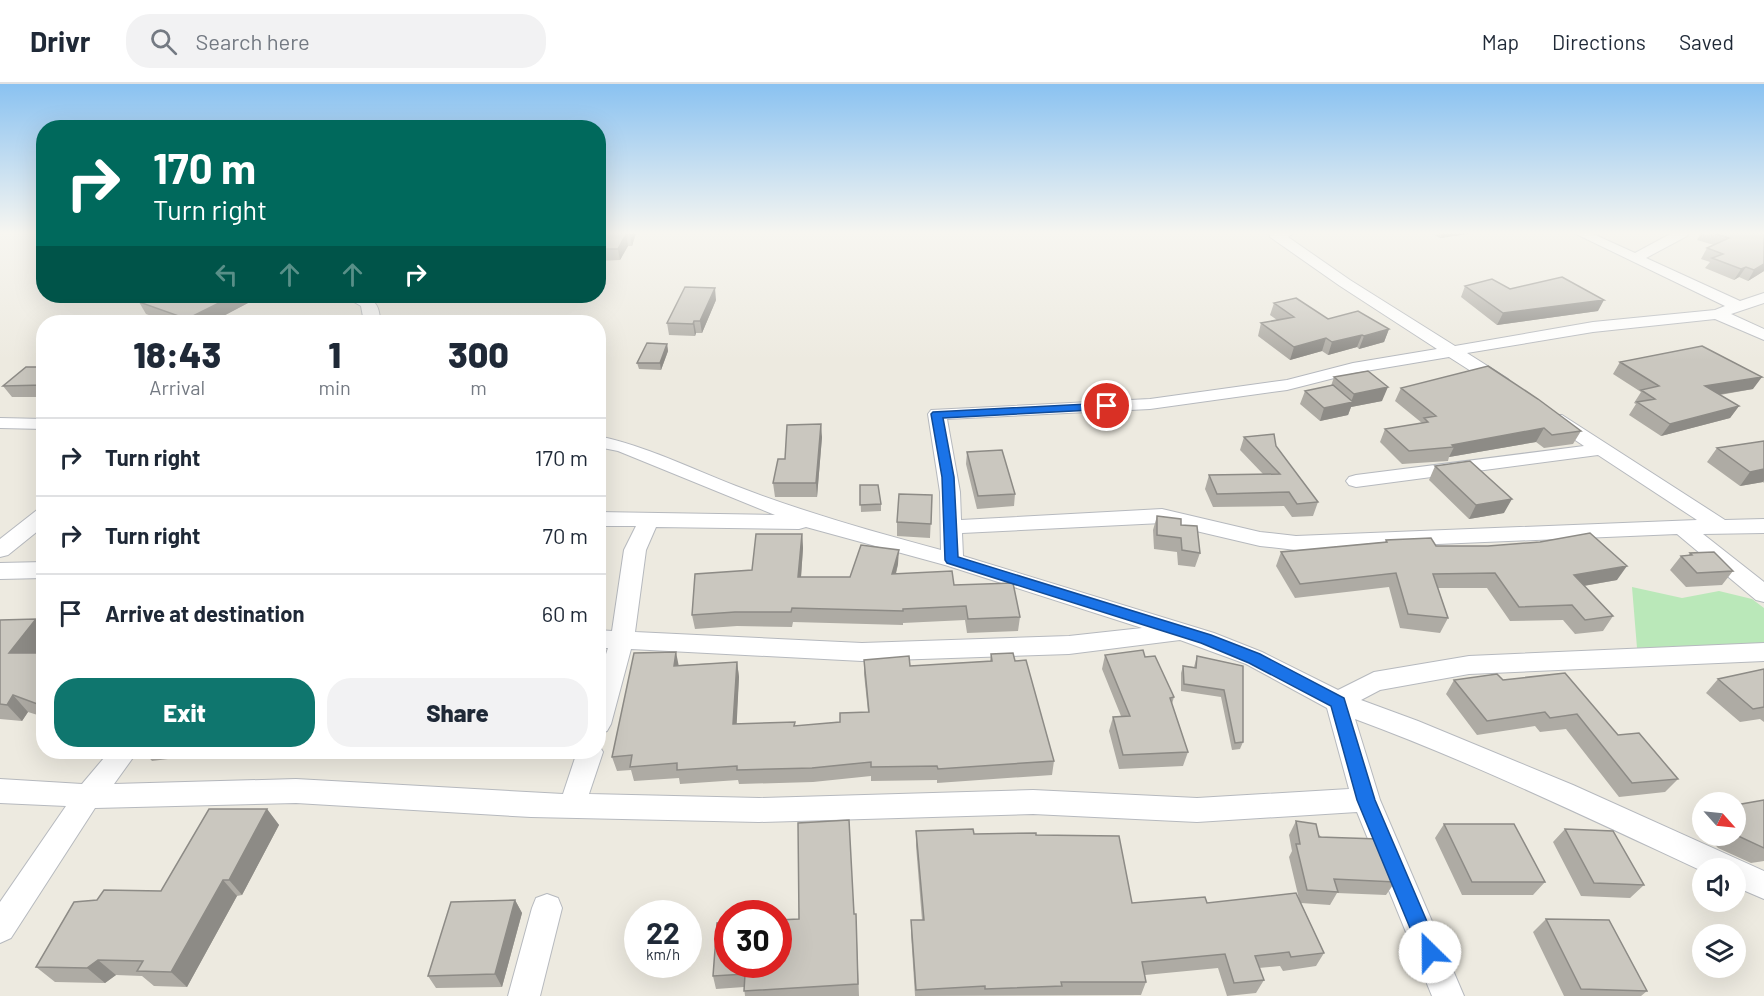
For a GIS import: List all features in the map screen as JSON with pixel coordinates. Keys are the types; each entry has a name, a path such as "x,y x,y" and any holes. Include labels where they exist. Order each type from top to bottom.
{"street":[{"path":"1334,276 1519,394"},
{"path":"1674,276 1740,306"},
{"path":"952,560 946,462 937,414 1161,403 1287,385 1353,368 1593,327 1717,314 1764,298"},
{"path":"1717,314 1764,335"},
{"path":"1538,407 1719,525"},
{"path":"0,423 36,424"},
{"path":"606,443 624,447 728,490 814,522 952,560 1184,632 1254,658 1338,702 1409,728 1552,788 1704,858"},
{"path":"1356,481 1601,449"},
{"path":"951,527 1162,516 1260,539 1296,543 1719,525 1764,526"},
{"path":"606,519 814,522"},
{"path":"606,667 610,639 635,550 649,520"},
{"path":"0,550 36,521"},
{"path":"1682,527 1764,594"},
{"path":"0,571 36,570"},
{"path":"610,639 862,652 1069,645 1184,632"},
{"path":"1338,702 1374,681 1460,666 1764,652"},
{"path":"1338,702 1366,800 1448,996"},
{"path":"0,928 88,796 118,759"},
{"path":"572,806 588,759"},
{"path":"0,791 88,796 296,791 572,806 759,810 1033,802 1197,810 1366,800"},
{"path":"1746,877 1764,885"},
{"path":"524,996 547,908"}],"green space":[{"path":"1632,587 1682,598 1719,591 1752,599 1764,608 1764,643 1637,648"}],"building":[{"path":"1562,277 1604,300 1503,313 1465,286 1492,279 1510,289"},
{"path":"685,287 715,288 700,321 694,321 693,324 667,323"},
{"path":"1296,298 1328,319 1358,311 1389,329 1332,342 1326,338 1294,347 1261,323 1294,317 1274,303"},
{"path":"142,303 219,303 195,315 176,315"},
{"path":"647,343 667,344 660,363 637,363"},
{"path":"1702,346 1762,377 1705,386 1739,406 1670,424 1637,402 1655,399 1641,390 1659,386 1620,362"},
{"path":"1488,366 1581,431 1552,435 1544,428 1452,445 1454,447 1409,451 1385,429 1428,422 1424,418 1436,416 1401,388"},
{"path":"26,367 36,367 36,385 3,386"},
{"path":"1368,371 1388,387 1354,394 1334,377"},
{"path":"1333,385 1353,402 1324,408 1305,391"},
{"path":"821,424 816,483 773,483 778,459 785,459 787,425"},
{"path":"1274,434 1276,446 1318,502 1297,504 1289,492 1217,494 1209,475 1280,474 1244,437"},
{"path":"1764,441 1764,469 1750,472 1717,448"},
{"path":"1002,450 1015,494 978,496 967,452"},
{"path":"1470,461 1512,499 1476,505 1435,466"},
{"path":"860,485 878,485 881,504 860,505"},
{"path":"899,494 932,495 931,524 897,522"},
{"path":"1157,516 1181,519 1181,525 1197,526 1200,553 1182,550 1181,538 1157,535"},
{"path":"1590,533 1627,566 1574,575 1613,616 1585,620 1572,605 1519,607 1495,573 1433,574 1448,618 1408,614 1396,573 1300,584 1281,552 1387,542 1386,540 1431,538 1436,546 1488,546 1540,542"},
{"path":"756,534 802,534 798,577 850,577 861,545 899,550 892,574 952,571 954,585 1013,583 1020,617 968,619 966,606 903,609 903,611 792,608 791,612 692,615 695,574 752,570"},
{"path":"1714,552 1733,571 1697,573 1681,556 1692,555 1690,553"},
{"path":"36,619 9,653 36,653 36,704 13,695 7,705 0,704 0,620"},
{"path":"1143,650 1145,657 1155,656 1174,697 1170,698 1188,752 1123,755 1113,717 1130,716 1105,655"},
{"path":"676,652 674,666 737,662 733,724 795,722 794,726 840,722 840,713 869,712 864,660 909,656 910,666 992,661 991,654 1013,653 1015,661 1026,660 1054,761 938,769 937,766 871,767 871,762 812,768 737,770 737,766 677,770 677,763 630,767 632,755 612,757 634,653"},
{"path":"1197,656 1243,666 1243,742 1235,743 1224,690 1184,684 1183,666 1196,668"},
{"path":"1764,669 1764,707 1753,709 1718,679"},
{"path":"1565,673 1618,735 1639,733 1678,779 1632,783 1577,714 1550,718 1545,712 1487,721 1454,680 1497,674 1503,680"},
{"path":"1764,800 1764,848 1746,840 1746,803"},
{"path":"209,809 267,809 229,880 223,880 171,972 137,971 143,961 98,960 87,968 36,967 74,902 97,900 104,890 161,891"},
{"path":"849,820 854,914 856,914 858,984 744,991 745,978 792,978 792,919 799,919 798,823"},
{"path":"1296,821 1316,824 1319,837 1379,839 1395,882 1334,879 1338,892 1307,890 1296,844 1300,844"},
{"path":"1444,824 1514,824 1545,882 1472,882"},
{"path":"973,829 974,834 1036,833 1036,835 1119,836 1132,903 1205,897 1207,903 1296,893 1324,953 1291,957 1289,952 1255,956 1264,980 1234,983 1225,954 1142,962 1146,982 1061,982 1062,986 985,989 985,986 916,990 911,920 924,920 916,831"},
{"path":"1565,829 1613,831 1644,885 1594,883"},
{"path":"515,900 495,974 428,976 451,902"},
{"path":"1546,919 1609,920 1647,991 1581,989"}],"route":[{"path":"1107,406 937,414 950,492 952,560 1104,605 1206,639 1254,658 1338,702 1366,800 1430,952"}]}
